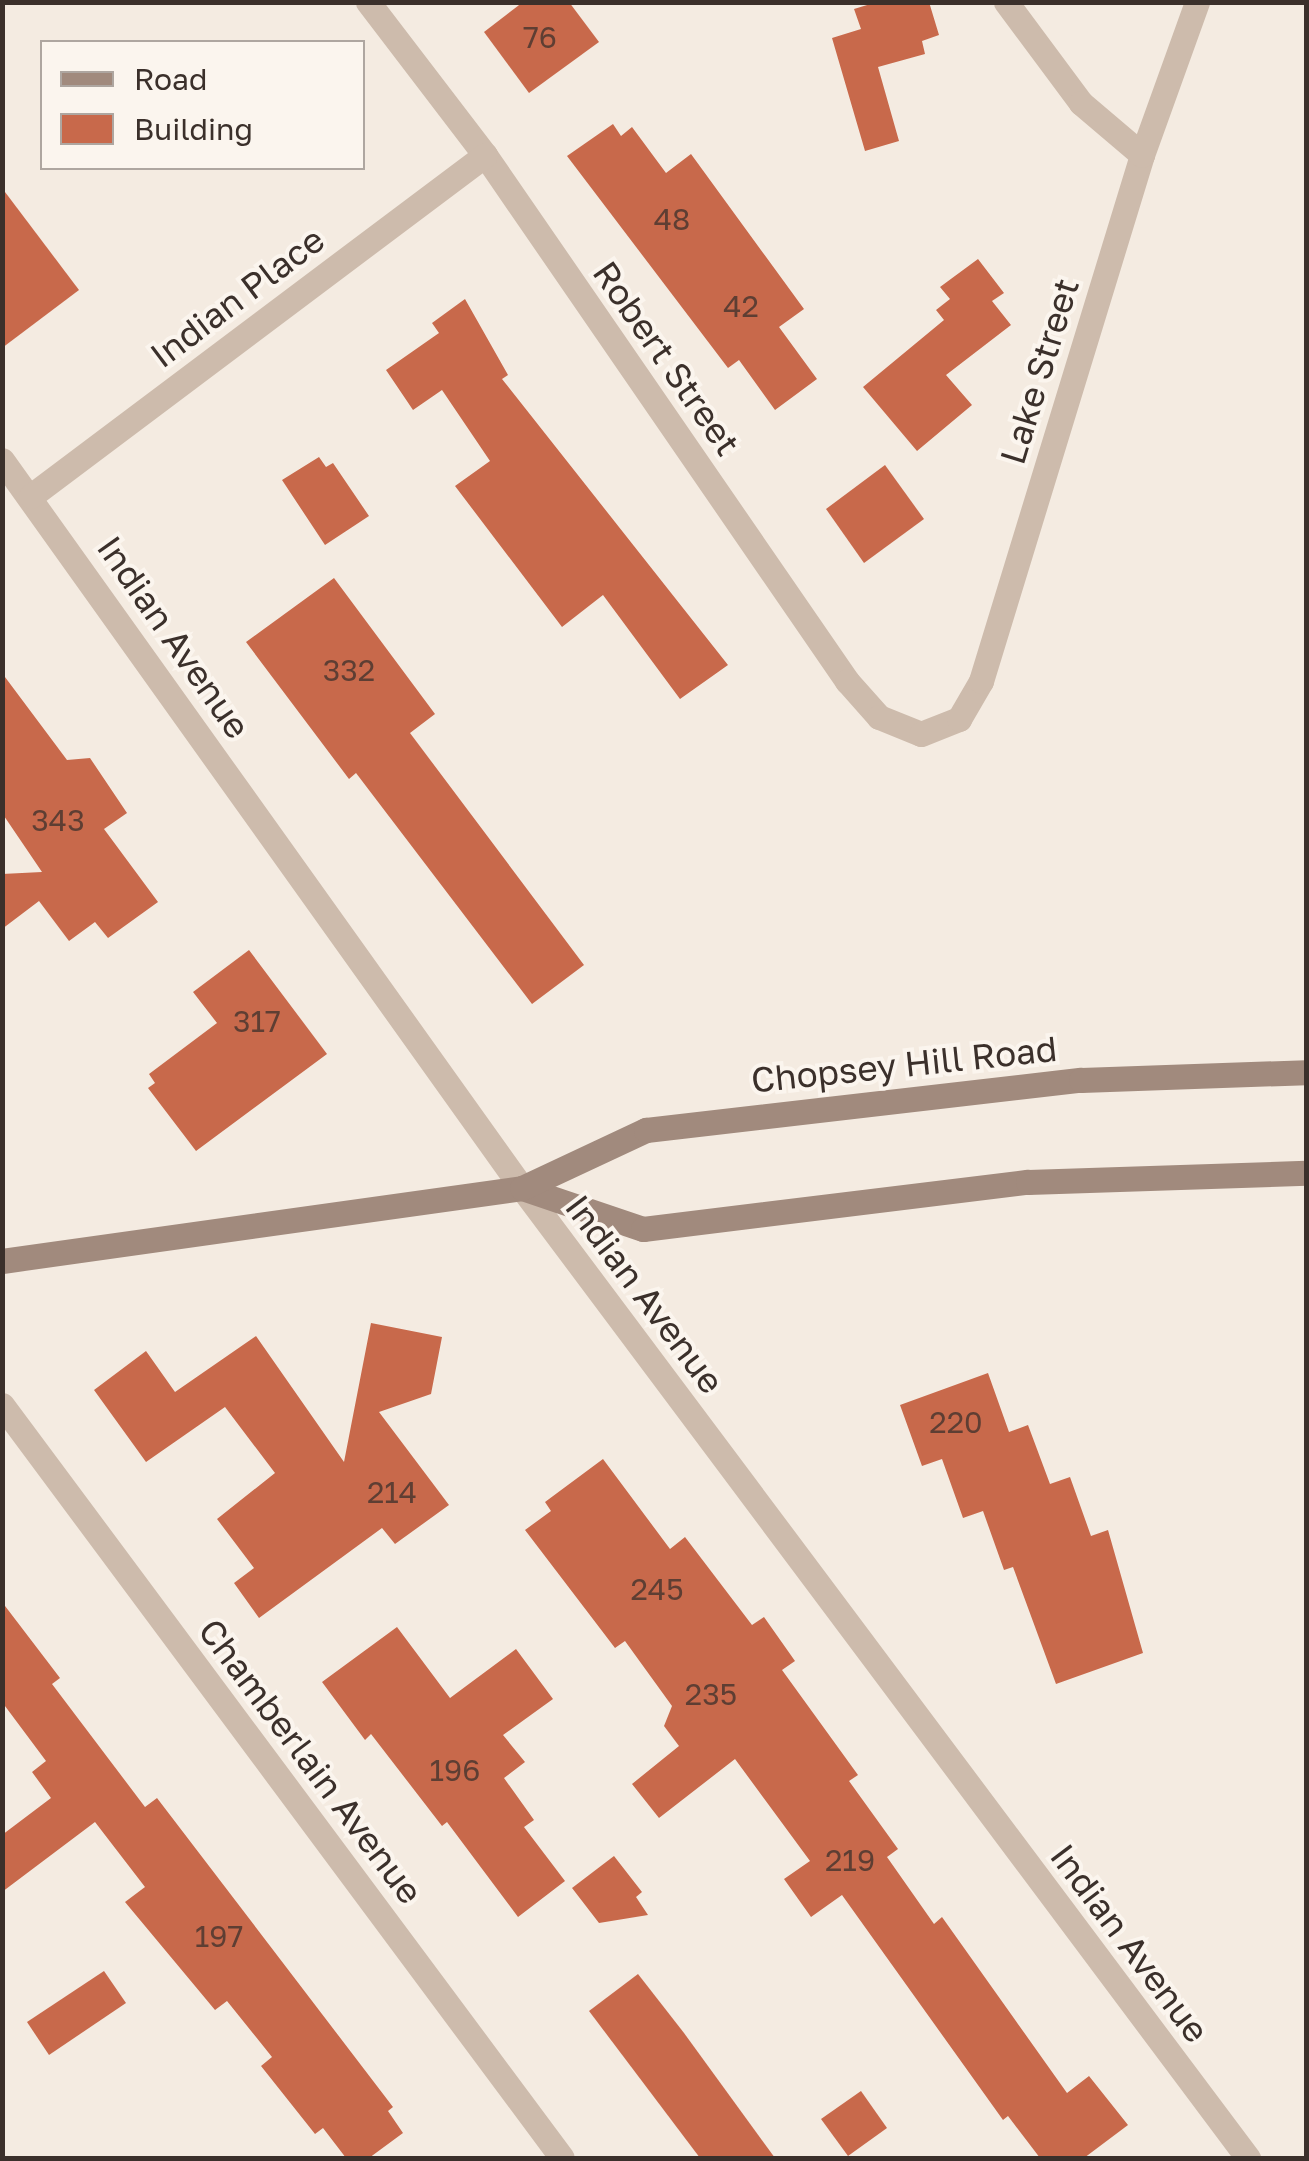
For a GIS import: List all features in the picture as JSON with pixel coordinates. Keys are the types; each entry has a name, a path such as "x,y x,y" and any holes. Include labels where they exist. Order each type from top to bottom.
{"main road":[{"name":"Chopsey Hill Road","path":"2,1261 522,1188 646,1130 1081,1080 1306,1072"},
{"name":"Chopsey Hill Road","path":"522,1188 643,1229 1028,1182 1306,1173"}],"street":[{"name":"Robert Street","path":"368,2 485,155 847,681 879,717 922,734"},
{"path":"1006,2 1081,103 1142,155"},
{"name":"Lake Street","path":"922,734 958,719 981,681 1142,155 1198,2"},
{"name":"Indian Place","path":"31,496 485,155"},
{"name":"Indian Avenue","path":"2,460 522,1188 1248,2158"},
{"name":"Chamberlain Avenue","path":"2,1405 562,2158"}],"building":[{"path":"523,2 569,2 599,42 529,93 484,32"},
{"path":"877,2 929,2 939,35 922,41 925,54 878,67 899,141 865,151 832,38 861,29 854,9"},
{"path":"613,124 621,136 632,127 666,173 691,154 804,309 779,327 817,379 775,410 739,360 728,368 567,156"},
{"path":"2,188 79,290 2,348"},
{"path":"978,259 1004,293 992,301 1011,325 946,375 972,405 917,451 863,387 944,320 936,310 950,299 940,287"},
{"path":"465,299 508,375 502,379 728,665 680,699 603,595 562,627 455,486 490,461 442,390 413,410 386,370 439,333 432,323"},
{"path":"319,457 326,467 333,463 369,516 325,545 282,480"},
{"path":"885,465 924,519 864,563 826,509"},
{"path":"334,578 435,714 410,733 584,965 532,1004 356,773 349,779 246,642"},
{"path":"2,673 67,760 90,758 127,813 104,829 158,902 108,938 95,922 69,941 39,901 2,929 2,874 42,872 2,813"},
{"path":"249,950 327,1054 196,1151 148,1088 155,1083 149,1074 217,1023 193,992"},
{"path":"371,1323 442,1337 431,1394 379,1412 449,1505 395,1544 382,1528 259,1618 234,1583 254,1568 217,1519 275,1473 225,1407 146,1462 94,1390 146,1351 175,1392 256,1336 344,1462"},
{"path":"988,1373 1009,1432 1028,1425 1050,1484 1070,1477 1091,1536 1108,1530 1143,1653 1056,1684 1013,1567 1004,1570 983,1511 963,1518 942,1459 922,1466 900,1405"},
{"path":"603,1459 670,1549 685,1537 752,1625 764,1617 795,1661 782,1670 858,1775 849,1781 898,1849 887,1857 934,1924 942,1917 1067,2093 1089,2076 1128,2125 1084,2158 1040,2158 1008,2116 1003,2120 842,1895 811,1917 784,1879 810,1861 735,1759 659,1818 632,1784 679,1746 664,1726 672,1706 625,1641 615,1648 525,1530 551,1511 545,1502"},
{"path":"2,1602 60,1678 52,1684 145,1807 157,1798 393,2107 388,2111 403,2133 369,2158 346,2158 323,2128 315,2134 261,2066 272,2057 227,2001 215,2010 125,1902 145,1887 95,1822 2,1892 2,1835 51,1798 32,1772 46,1761 2,1702"},
{"path":"397,1627 450,1698 516,1649 553,1699 503,1735 525,1762 504,1778 534,1820 524,1827 565,1881 518,1917 447,1822 442,1826 371,1734 365,1740 322,1682"},
{"path":"614,1856 642,1892 636,1897 648,1915 599,1923 572,1888"},
{"path":"104,1971 126,2003 49,2055 27,2022"},
{"path":"638,1974 775,2158 700,2158 589,2011"},
{"path":"861,2091 887,2128 848,2156 821,2119"}]}
